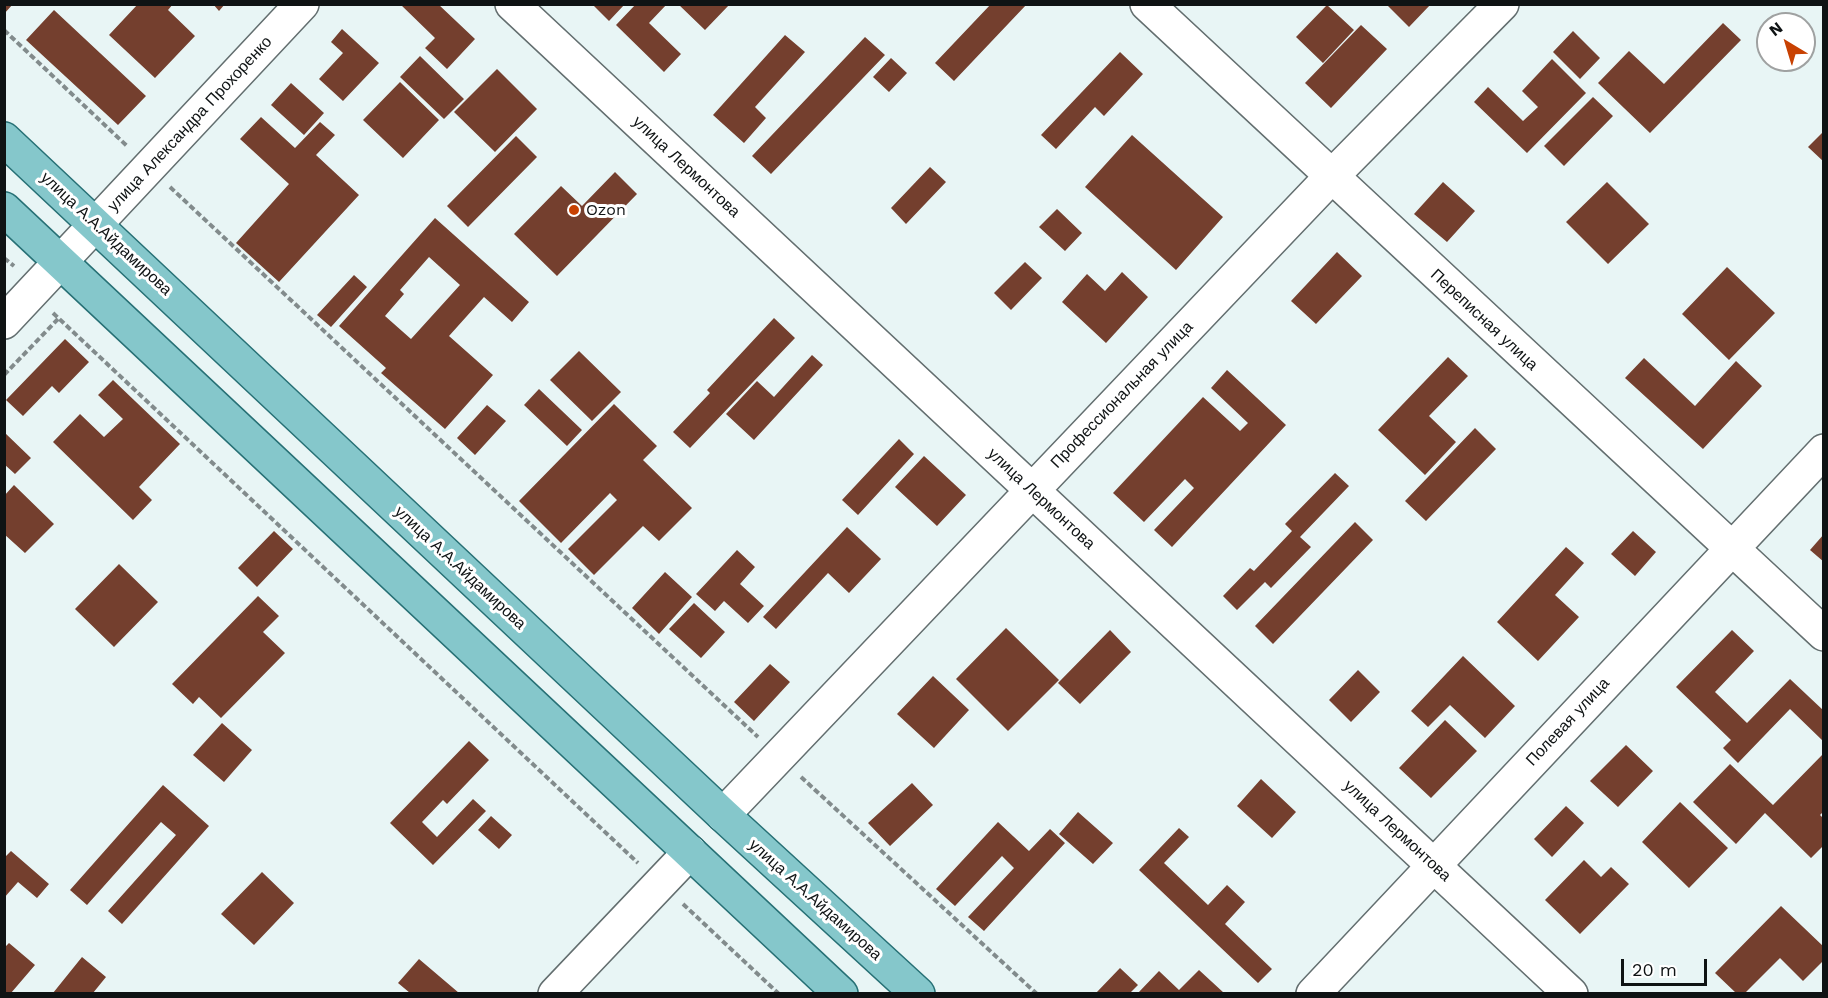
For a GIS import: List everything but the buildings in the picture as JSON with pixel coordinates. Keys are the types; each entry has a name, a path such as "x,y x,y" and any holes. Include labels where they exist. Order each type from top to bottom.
{"main road":[{"name":"улица А.А.Айдамирова","path":"4,139 723,815 918,993"},
{"path":"4,209 841,993"}],"street":[{"name":"улица Александра Прохоренко","path":"4,322 302,4"},
{"name":"улица Лермонтова","path":"512,4 1571,993"},
{"name":"Переписная улица","path":"1147,4 1330,178 1824,634"},
{"name":"Профессиональная улица","path":"723,815 1330,178 1502,4"},
{"name":"Полевая улица","path":"1313,993 1824,451"},
{"path":"555,993 690,852"}],"path":[{"path":"4,30 778,756 1037,993"},
{"path":"4,258 37,288 58,319 779,993"},
{"path":"4,375 58,319"}],"place":[{"name":"Ozon","path":"574,210"}]}
